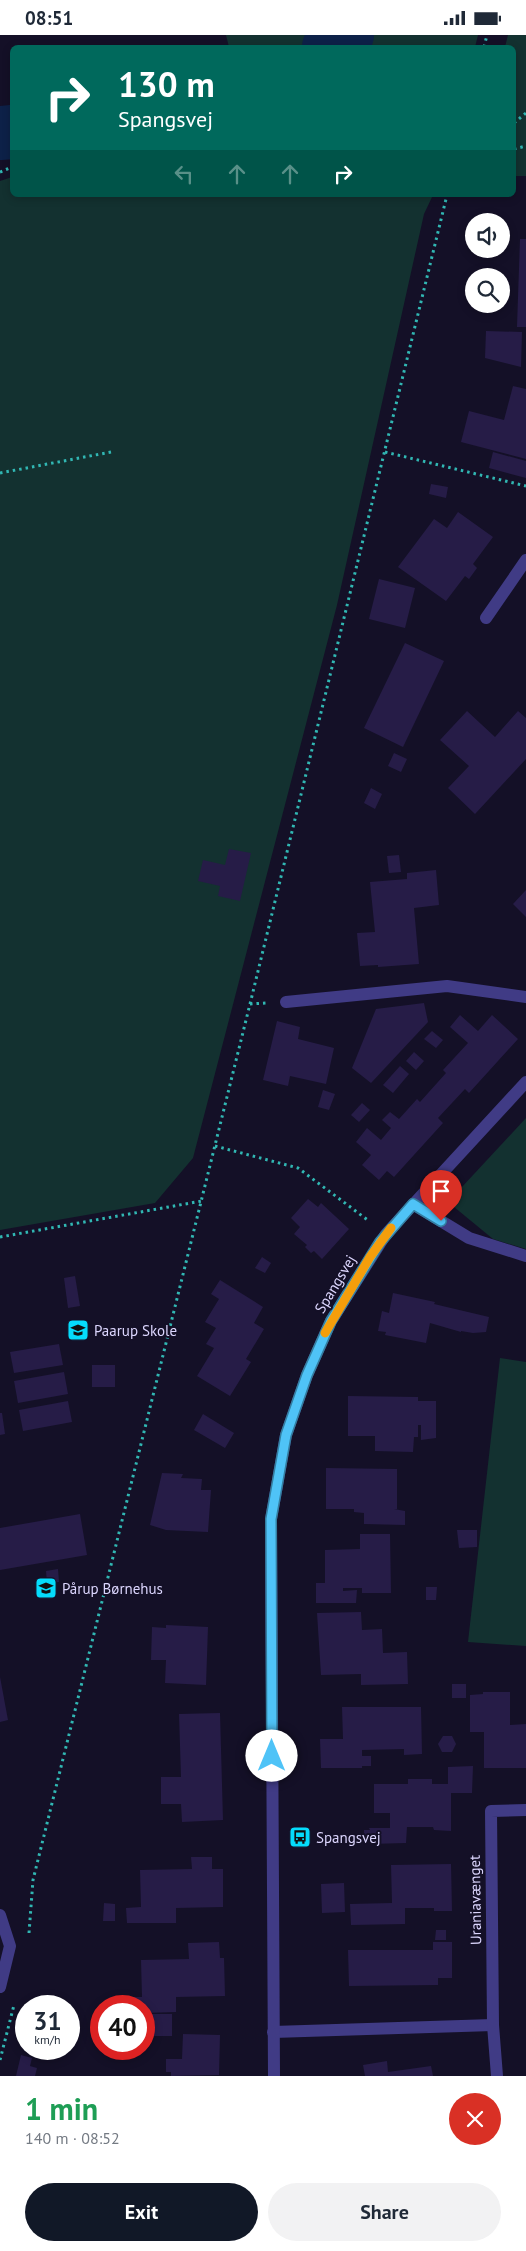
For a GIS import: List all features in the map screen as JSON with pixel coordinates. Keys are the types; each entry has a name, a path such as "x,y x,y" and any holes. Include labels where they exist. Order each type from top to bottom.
{"street":[{"path":"486,618 526,560"},
{"path":"286,1002 447,986 526,997"},
{"name":"Spangsvej","path":"274,2076 271,1519 286,1435 307,1375 331,1321 386,1234 526,1082"},
{"path":"413,1204 468,1237 526,1256"},
{"name":"Uraniavænget","path":"497,2076 493,2025 491,1811 526,1810"},
{"path":"0,1915 10,1946 0,1987"},
{"path":"273,2032 493,2025"}],"path":[{"path":"516,121 526,113"},
{"path":"33,1880 202,1201 447,197"},
{"path":"0,473 111,452"},
{"path":"385,452 526,486"},
{"path":"215,1146 298,1168 386,1234"},
{"path":"0,1237 202,1201"}],"green space":[{"path":"226,35 478,35 476,45 228,45"},
{"path":"508,35 526,35 526,176 516,176 516,45 506,45"},
{"path":"10,178 10,197 432,197 424,214 337,605 193,1158 155,1203 0,1230 0,181"},
{"path":"526,1118 526,1249 493,1239 448,1202"},
{"path":"500,1358 526,1362 526,1646 468,1642"}],"building":[{"path":"520,239 526,239 526,327 517,327"},
{"path":"486,331 522,332 521,367 485,358"},
{"path":"513,386 526,389 526,459 461,442 469,411 504,420"},
{"path":"493,452 526,461 526,478 489,468"},
{"path":"431,484 448,487 446,498 429,494"},
{"path":"458,512 493,537 473,564 477,568 469,579 465,576 446,601 398,567 434,519 447,528"},
{"path":"379,579 415,588 405,628 369,619"},
{"path":"405,643 444,661 403,747 364,728"},
{"path":"467,711 495,737 518,711 526,718 526,759 475,814 448,788 469,766 440,740"},
{"path":"394,753 407,759 401,772 388,766"},
{"path":"371,788 382,794 375,809 364,803"},
{"path":"229,849 251,853 240,901 218,896 220,886 198,881 203,860 225,865"},
{"path":"399,855 401,872 389,873 387,856"},
{"path":"436,870 439,905 414,908 419,964 378,967 378,965 360,966 357,933 375,932 370,882 407,879 407,873"},
{"path":"526,890 526,917 513,904"},
{"path":"424,1003 428,1022 371,1083 352,1068 376,1009"},
{"path":"460,1015 478,1031 492,1015 518,1039 469,1093 465,1089 438,1118 443,1123 394,1177 387,1171 379,1180 362,1165 371,1155 356,1142 367,1128 381,1140 391,1128 382,1120 390,1112 399,1119 417,1099 420,1102 446,1073 443,1070 468,1043 450,1027"},
{"path":"277,1021 300,1027 298,1039 334,1048 326,1084 290,1076 288,1086 263,1080"},
{"path":"432,1031 443,1040 436,1048 424,1039"},
{"path":"414,1052 424,1061 416,1070 406,1061"},
{"path":"400,1066 409,1074 393,1093 383,1085"},
{"path":"323,1090 335,1094 329,1110 318,1107"},
{"path":"362,1103 370,1110 359,1122 351,1115"},
{"path":"308,1199 318,1207 321,1203 349,1229 322,1259 314,1251 311,1253 305,1247 307,1245 294,1234 300,1227 291,1218"},
{"path":"262,1257 271,1263 265,1273 255,1268"},
{"path":"75,1276 80,1306 68,1308 64,1278"},
{"path":"220,1280 263,1307 254,1323 264,1329 246,1359 251,1362 230,1396 197,1376 214,1348 206,1344 216,1328 205,1322 219,1299 211,1294"},
{"path":"393,1293 489,1317 486,1332 461,1332 430,1323 426,1343 385,1335 386,1332 378,1331 382,1311 389,1313"},
{"path":"59,1344 63,1365 14,1373 10,1352"},
{"path":"92,1365 115,1365 115,1387 92,1387"},
{"path":"64,1372 68,1394 18,1403 14,1381"},
{"path":"348,1396 418,1397 418,1401 436,1401 436,1438 421,1440 421,1425 418,1425 418,1437 414,1437 413,1452 375,1451 375,1436 348,1436"},
{"path":"68,1401 72,1422 23,1431 19,1410"},
{"path":"0,1413 2,1413 5,1434 0,1435"},
{"path":"203,1414 234,1433 225,1448 194,1430"},
{"path":"326,1468 397,1469 397,1509 394,1509 405,1511 405,1525 364,1524 364,1513 354,1512 354,1509 326,1509"},
{"path":"162,1473 183,1474 181,1478 202,1479 201,1490 211,1490 208,1532 166,1530 150,1525"},
{"path":"80,1514 87,1555 0,1570 0,1528"},
{"path":"457,1530 477,1530 477,1547 459,1548"},
{"path":"360,1534 390,1534 391,1593 362,1593 362,1588 343,1588 343,1591 357,1590 356,1603 316,1603 316,1583 325,1583 325,1550 360,1549"},
{"path":"58,1569 59,1582 47,1583 46,1571"},
{"path":"426,1587 437,1587 436,1600 426,1600"},
{"path":"361,1612 362,1630 382,1629 383,1653 407,1652 408,1684 361,1685 361,1674 321,1675 317,1613"},
{"path":"166,1625 208,1627 206,1685 165,1683 166,1660 151,1660 152,1627 166,1628"},
{"path":"0,1677 8,1720 0,1722"},
{"path":"452,1684 466,1684 466,1698 452,1698"},
{"path":"483,1692 510,1692 510,1725 526,1724 526,1768 484,1768 484,1732 470,1732 470,1695 483,1694"},
{"path":"342,1707 421,1707 422,1754 404,1755 404,1749 362,1750 362,1756 371,1756 371,1766 362,1766 362,1768 321,1768 320,1739 343,1739"},
{"path":"220,1713 223,1820 182,1822 181,1804 161,1804 161,1777 181,1777 179,1714"},
{"path":"443,1736 452,1736 456,1744 452,1752 442,1752 438,1744"},
{"path":"473,1766 472,1793 451,1793 451,1831 434,1830 433,1827 407,1827 406,1843 370,1844 370,1841 364,1842 364,1830 370,1830 369,1828 390,1828 390,1813 374,1813 374,1784 408,1784 408,1779 432,1779 432,1784 448,1784 448,1767"},
{"path":"191,1857 212,1857 212,1869 223,1869 223,1907 176,1908 176,1923 127,1923 126,1908 141,1907 140,1870 192,1869"},
{"path":"451,1864 452,1911 434,1911 434,1908 405,1908 405,1924 351,1925 350,1904 392,1903 391,1865"},
{"path":"344,1883 345,1912 322,1913 321,1884"},
{"path":"104,1903 115,1904 115,1921 103,1921"},
{"path":"436,1930 446,1930 446,1940 435,1940"},
{"path":"219,1942 220,1958 224,1958 225,1996 176,1997 176,2012 155,2013 155,1995 142,1995 141,1960 189,1959 188,1943"},
{"path":"433,1942 452,1942 452,1978 438,1978 438,1985 349,1986 348,1950 433,1950"},
{"path":"155,2014 172,2014 172,2036 155,2036"},
{"path":"183,2034 220,2035 219,2075 171,2076 171,2072 166,2072 166,2059 182,2059"},
{"path":"20,2060 32,2060 30,2066 37,2068 35,2076 16,2076"},
{"path":"387,2061 388,2072 431,2066 433,2076 365,2076 363,2065"}],"waterway":[{"path":"332,45 347,35"},
{"path":"0,133 10,132"}],"slow traffic":[{"path":"325,1333 370,1257 391,1228"}],"place":[{"name":"Paarup Skole","path":"78,1330"},
{"name":"Pårup Børnehus","path":"46,1588"},
{"name":"Spangsvej","path":"300,1837"}],"route":[{"path":"272,1756 271,1519 286,1435 307,1375 331,1321 380,1242 413,1204 441,1221"}]}
